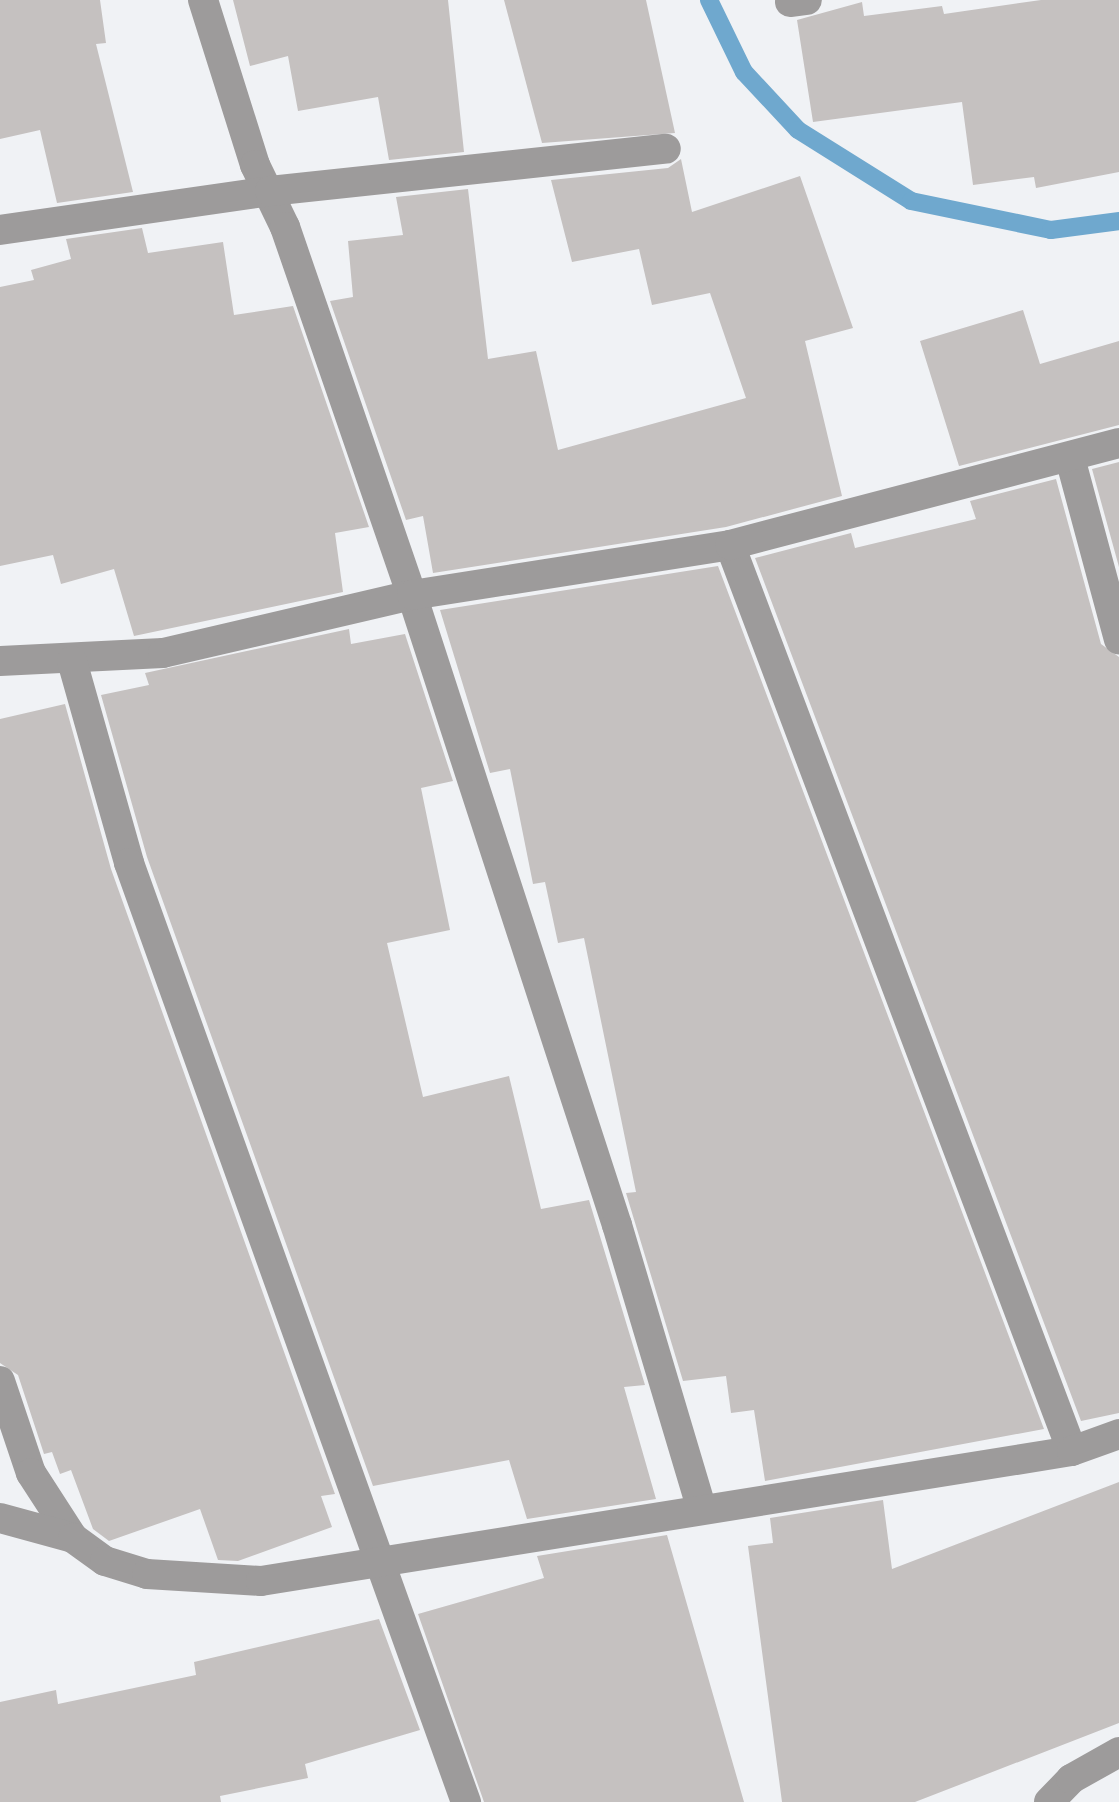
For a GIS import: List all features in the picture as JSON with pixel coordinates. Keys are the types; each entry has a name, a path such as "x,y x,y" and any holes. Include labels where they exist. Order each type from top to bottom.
{"street":[{"path":"203,0 255,165 270,191 412,595 617,1225 701,1506"},
{"path":"0,230 270,191 666,149"},
{"path":"0,661 72,661 163,652 412,595 730,545 1119,443"},
{"path":"1070,458 1119,639"},
{"path":"730,545 1072,1451"},
{"path":"72,661 129,864 466,1802"},
{"path":"0,1381 31,1472 73,1538"},
{"path":"0,1518 73,1538 106,1561 191,1581 261,1580 380,1564 701,1506 1072,1451 1119,1434"},
{"path":"1048,1802 1072,1779 1119,1752"}],"building":[{"path":"0,0 100,0 106,43 96,44 133,192 57,203 40,130 0,139"},
{"path":"233,0 448,0 464,152 389,160 378,97 298,111 288,56 250,66"},
{"path":"504,0 646,0 675,133 542,143"},
{"path":"1041,0 1119,0 1119,172 1036,188 1034,177 973,185 962,102 813,122 797,20 862,2 864,16 942,6 944,14"},
{"path":"681,159 692,212 800,176 853,328 805,341 842,496 726,527 433,573 423,516 406,520 330,301 353,297 348,241 403,235 396,197 468,189 488,359 536,351 558,450 746,398 710,293 652,305 639,249 572,262 551,180 668,168"},
{"path":"142,228 148,253 223,242 234,315 293,306 369,527 335,533 343,592 134,636 114,569 61,584 53,555 0,566 0,287 34,280 31,270 71,259 66,239"},
{"path":"1023,310 1040,364 1119,341 1119,425 959,466 920,341"},
{"path":"1119,462 1119,567 1092,469"},
{"path":"1056,479 1101,644 1119,657 1119,1413 1081,1421 755,558 851,533 855,548 976,519 970,501"},
{"path":"718,566 1044,1429 765,1481 754,1410 731,1413 726,1376 683,1381 626,1193 636,1192 584,938 558,943 545,882 533,884 510,769 490,773 440,610"},
{"path":"349,629 351,644 405,634 453,781 421,788 450,930 387,943 423,1097 509,1076 541,1209 589,1200 645,1385 624,1387 656,1499 527,1519 509,1460 373,1486 147,857 101,695 149,685 145,673"},
{"path":"65,704 111,869 335,1494 321,1496 332,1527 238,1561 218,1560 200,1509 109,1541 93,1529 71,1470 60,1474 52,1452 44,1454 18,1375 0,1363 0,719"},
{"path":"1119,1482 1119,1723 915,1802 782,1802 748,1546 773,1543 770,1518 883,1500 892,1569"},
{"path":"667,1535 744,1802 484,1802 418,1614 544,1578 537,1556"},
{"path":"379,1619 420,1730 305,1764 308,1778 220,1796 221,1802 0,1802 0,1702 56,1690 58,1704 196,1675 194,1662"}],"waterway":[{"path":"709,0 744,72 798,130 911,201 1051,230 1119,221"}]}
